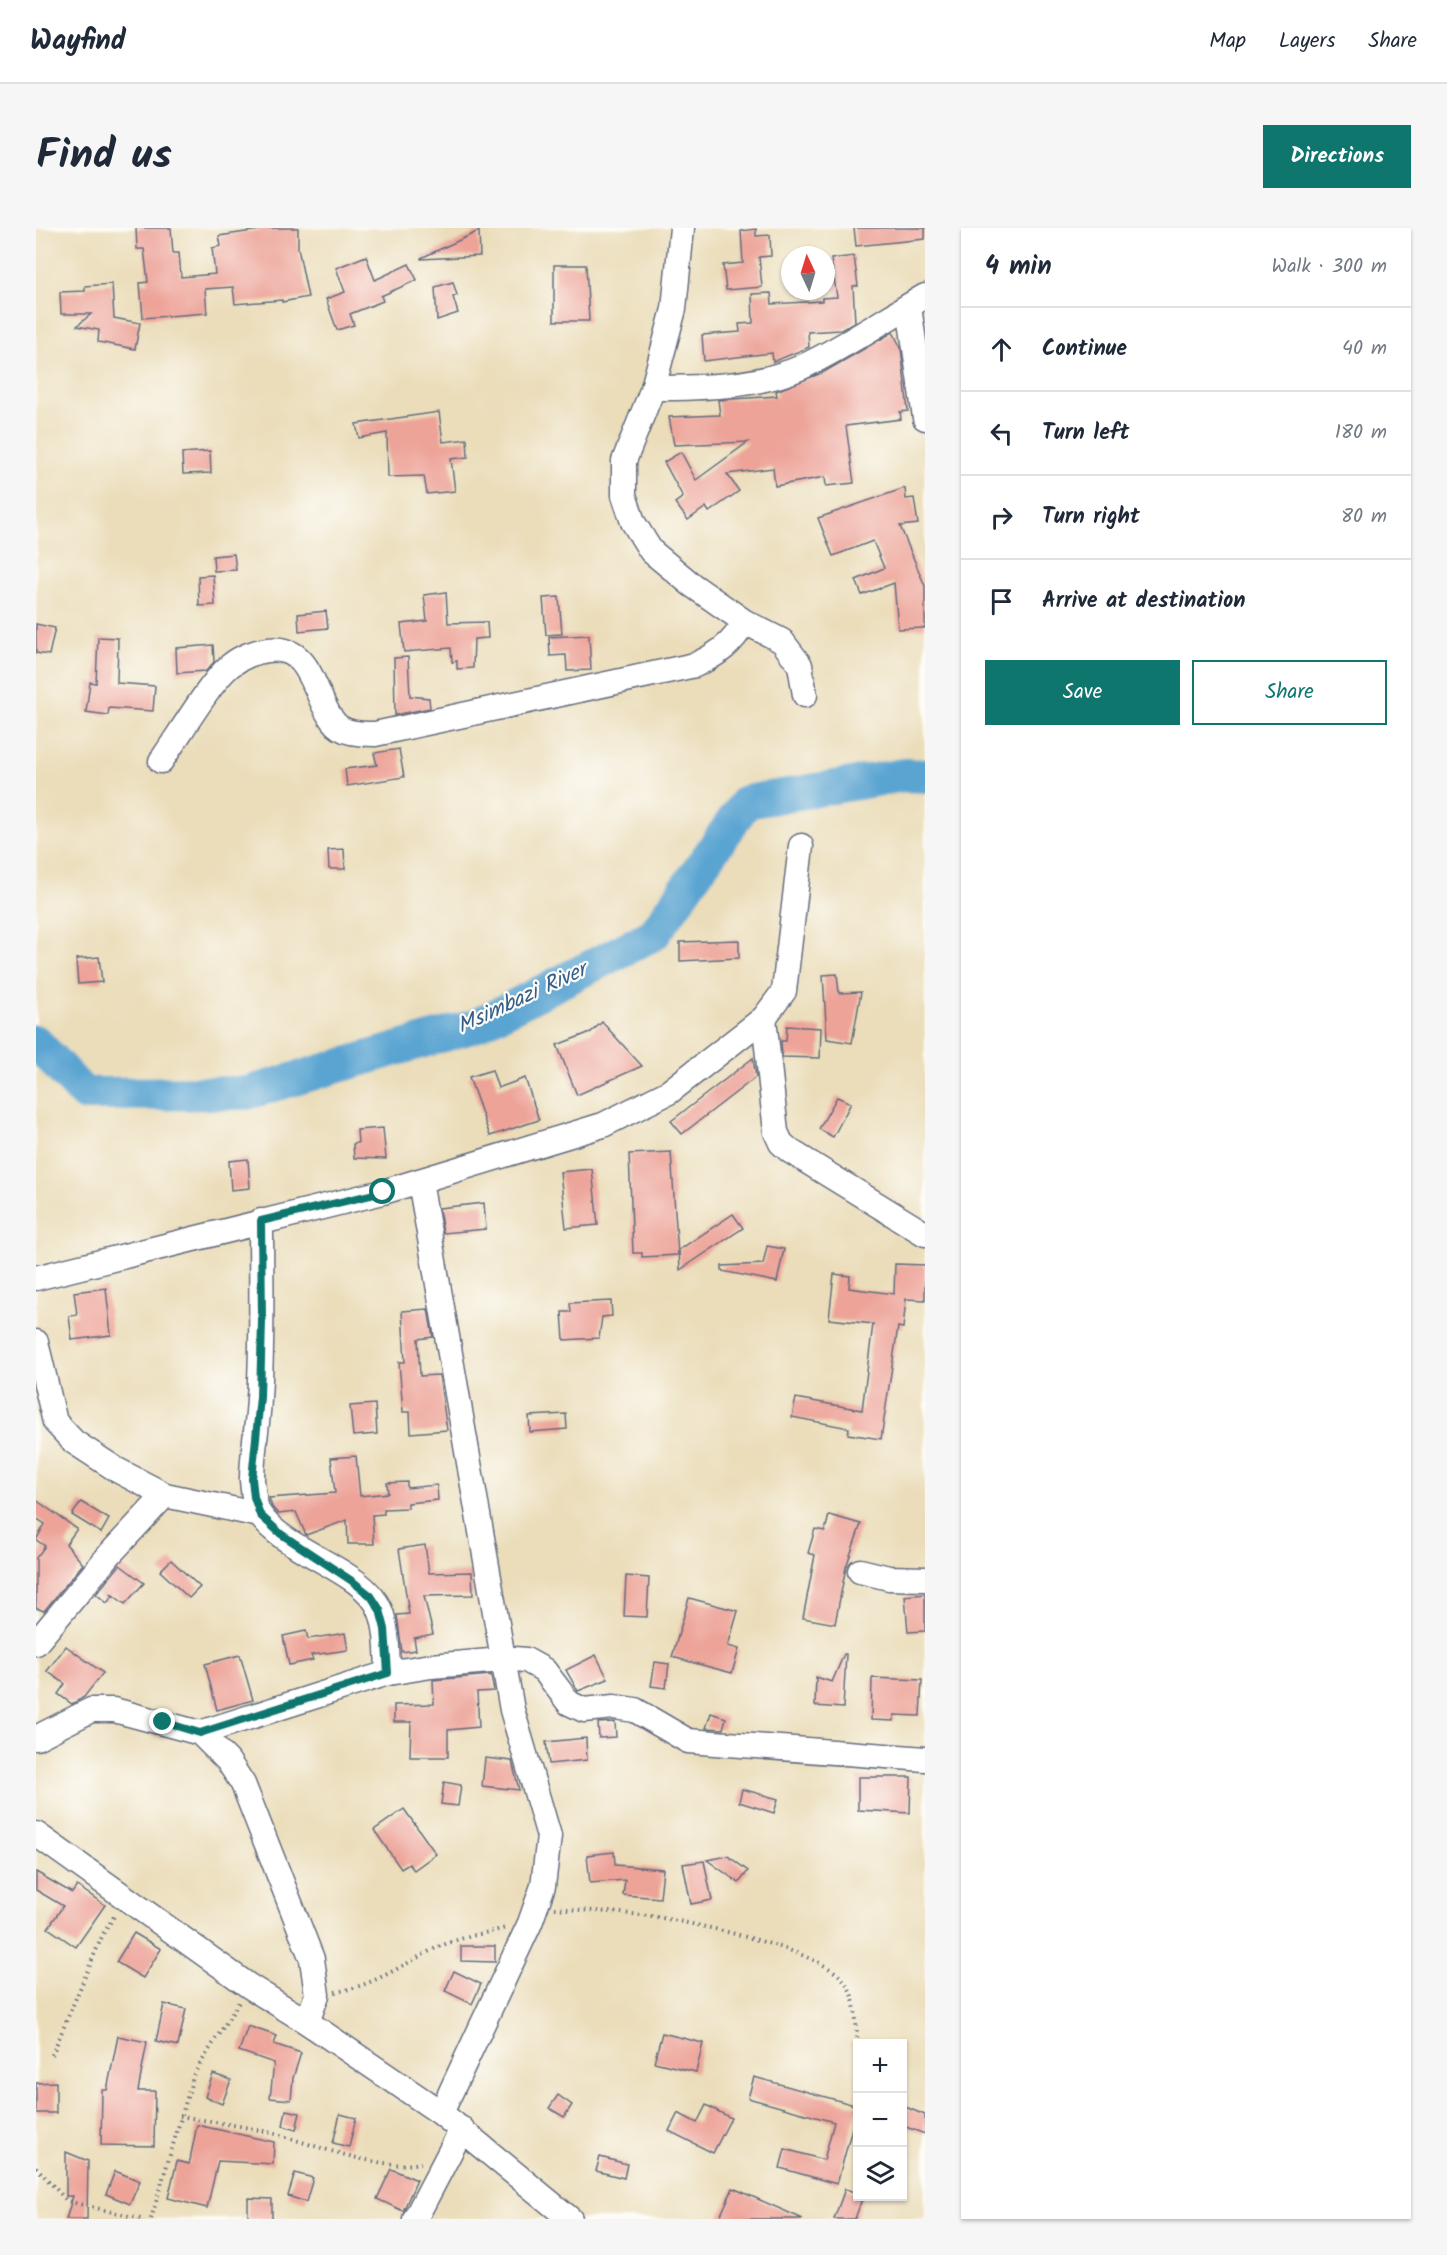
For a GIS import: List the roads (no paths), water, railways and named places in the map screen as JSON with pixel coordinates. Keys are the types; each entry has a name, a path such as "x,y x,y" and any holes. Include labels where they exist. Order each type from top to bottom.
{"street":[{"path":"682,228 674,309 653,388 624,461 624,495 633,522 651,551 692,585 745,622 782,641 800,665 805,695"},
{"path":"653,388 698,388 759,380 800,368 917,302 925,418"},
{"path":"161,761 230,665 261,651 278,648 293,653 303,661 333,723 346,731 375,734 695,665 729,646 745,622"},
{"path":"36,1278 420,1181 603,1125 669,1092 764,1018 784,991 801,846"},
{"path":"764,1018 776,1132 782,1143 790,1151 925,1234"},
{"path":"420,1181 512,1710 549,1836 543,1886 533,1915 441,2113"},
{"path":"260,1515 252,1479 260,1397 261,1221"},
{"path":"36,1342 55,1422 74,1442 117,1470 165,1495 260,1515 281,1534 352,1581 371,1596 380,1610 385,1629 388,1673"},
{"path":"36,1643 110,1554 165,1495"},
{"path":"860,1571 889,1578 925,1579"},
{"path":"200,1733 388,1673 431,1666 526,1660 544,1670 569,1703 584,1710 614,1707 635,1710 688,1741 925,1759"},
{"path":"36,1738 99,1708 134,1714 200,1733 228,1761 243,1784 312,1959 316,1995 307,2022"},
{"path":"36,1834 249,1986 307,2022 441,2113 570,2219"},
{"path":"415,2219 462,2129"}],"waterway":[{"name":"Msimbazi River","path":"36,1042 84,1094 247,1093 475,1026 654,934 746,802 904,775 925,776"}]}
